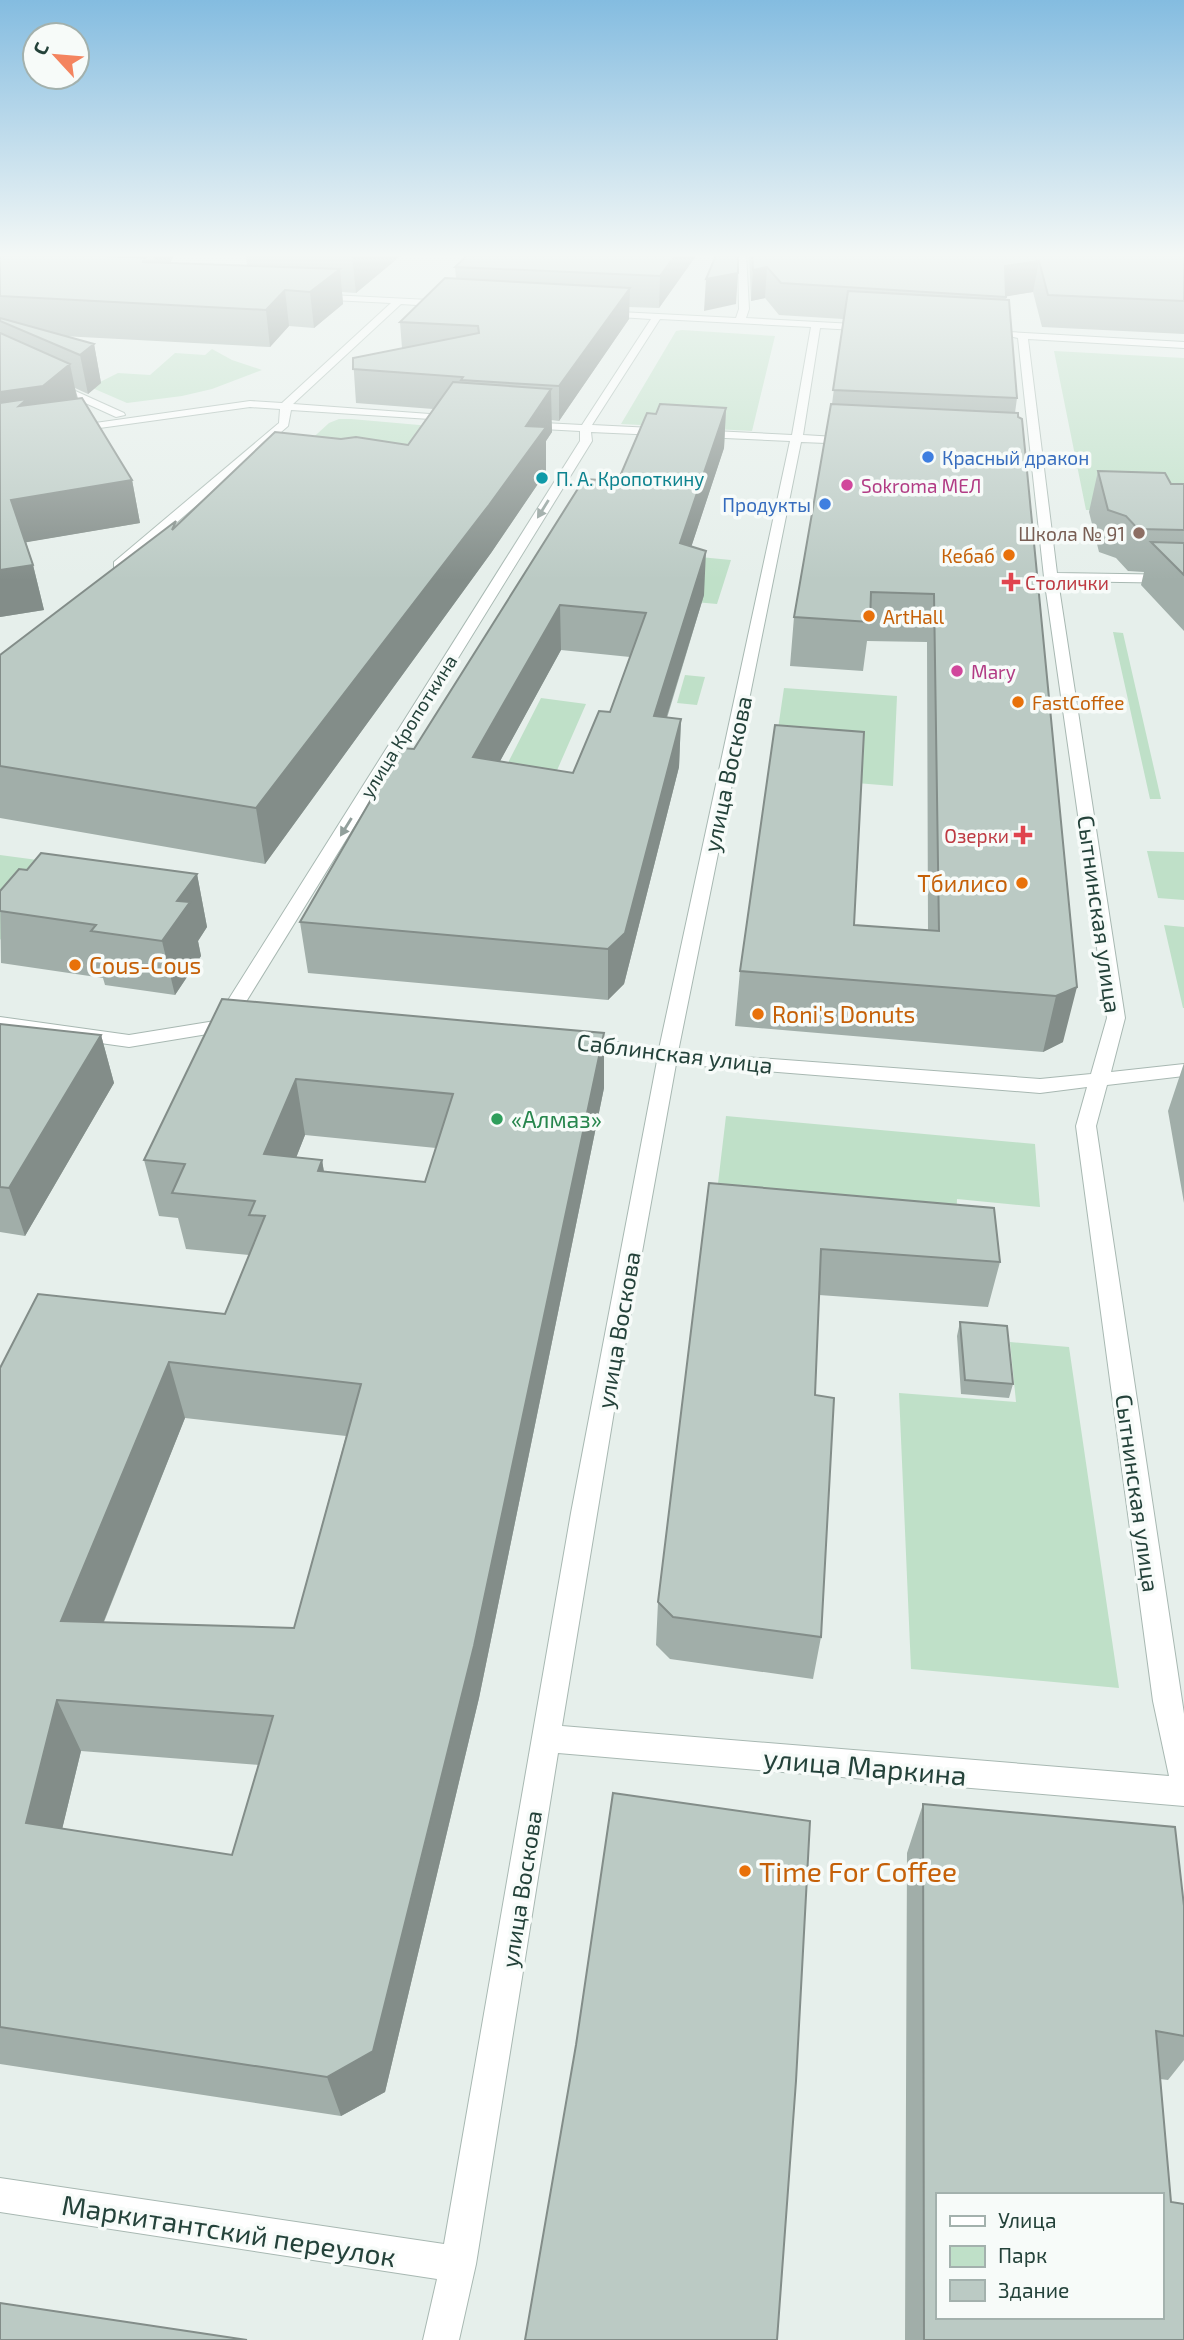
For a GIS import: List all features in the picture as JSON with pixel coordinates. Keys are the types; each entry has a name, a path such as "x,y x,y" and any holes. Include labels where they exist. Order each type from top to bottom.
{"street":[{"path":"5,362 120,415"},
{"path":"106,576 284,424 286,405 333,362"},
{"name":"улица Кропоткина","path":"208,1049 586,441 584,428 627,362"},
{"name":"улица Воскова","path":"441,2340 458,2264 545,1738 667,1057 799,438 810,362"},
{"name":"Сытнинская улица","path":"1025,362 1030,450 1116,1018 1086,1126 1167,1701 1184,1778"},
{"path":"66,422 248,398 286,405"},
{"path":"52,432 250,404 471,421"},
{"path":"511,424 870,442"},
{"path":"1051,577 1184,579"},
{"path":"0,1023 130,1041 259,1019"},
{"name":"Саблинская улица","path":"554,1039 667,1057 1040,1086 1184,1070"},
{"name":"улица Маркина","path":"545,1738 1184,1792"},
{"name":"Маркитантский переулок","path":"0,2195 458,2264"}],"green space":[{"path":"165,362 239,362 262,370 212,389 127,403 90,387 118,373 150,375"},
{"path":"658,362 769,362 752,431 621,424"},
{"path":"1056,362 1184,362 1184,513 1086,510"},
{"path":"339,419 442,427 418,459 282,466 329,423"},
{"path":"700,557 731,560 717,604 684,601"},
{"path":"1113,632 1123,633 1161,799 1150,799"},
{"path":"685,675 705,677 697,705 677,703"},
{"path":"784,688 897,696 893,786 771,776"},
{"path":"541,698 586,704 541,807 488,802"},
{"path":"1147,851 1184,852 1184,900 1158,898"},
{"path":"0,855 60,863 0,940"},
{"path":"1164,925 1184,927 1184,1008 1183,1008"},
{"path":"726,1116 1035,1144 1040,1207 957,1199 956,1223 716,1200"},
{"path":"1010,1342 1069,1347 1119,1688 911,1669 899,1393 1016,1402"}],"building":[{"path":"0,362 70,364 43,386 0,392"},
{"path":"353,362 576,362 559,386 353,369"},
{"path":"837,362 1014,362 1017,398 833,390"},
{"path":"453,382 551,389 526,426 546,427 256,808 0,766 0,655 176,521 172,530 275,432 341,439 356,437 408,445"},
{"path":"82,398 132,480 11,500 33,565 0,570 0,403 27,399 19,406"},
{"path":"660,404 726,408 680,543 706,551 654,716 681,719 625,933 608,949 300,922 401,748 414,749 584,479 618,481 647,413 656,414","holes":["560,605 646,613 610,712 599,711 573,773 473,757"]},
{"path":"831,404 1018,413 1018,417 1022,419 1077,987 1056,996 740,971 775,725 864,732 854,925 939,931 934,594 871,592 870,622 794,617"},
{"path":"1098,471 1165,473 1171,484 1184,484 1184,530 1138,529 1126,516 1108,510"},
{"path":"1151,542 1184,543 1184,575"},
{"path":"41,853 197,874 177,901 190,902 162,941 91,931 96,925 0,911 0,891 19,869 27,870"},
{"path":"222,999 604,1033 474,1646 373,2051 327,2077 0,2027 0,1368 38,1294 225,1314 265,1216 249,1215 255,1201 172,1193 185,1164 144,1160","holes":["296,1079 453,1094 425,1182 318,1171 322,1160 264,1154","169,1362 361,1384 294,1628 61,1621","57,1700 273,1716 232,1855 26,1823"]},
{"path":"0,1024 101,1035 9,1188 0,1187"},
{"path":"709,1183 994,1208 1000,1262 821,1249 815,1395 834,1398 821,1637 673,1617 658,1602"},
{"path":"960,1322 1007,1326 1013,1384 965,1380"},
{"path":"613,1793 810,1821 796,2081 777,2340 525,2340 576,2045"},
{"path":"923,1804 1175,1827 1184,1906 1184,2036 1156,2031 1171,2202 1184,2204 1184,2340 924,2340"},
{"path":"0,2303 247,2340 0,2340"}],"place":[{"name":"Красный дракон","path":"928,457"},
{"name":"П. А. Кропоткину","path":"542,478"},
{"name":"Sokroma МЕЛ","path":"847,485"},
{"name":"Продукты","path":"825,504"},
{"name":"Школа № 91","path":"1139,533"},
{"name":"Кебаб","path":"1009,555"},
{"name":"Столички","path":"1011,582"},
{"name":"ArtHall","path":"869,616"},
{"name":"Mary","path":"957,671"},
{"name":"FastCoffee","path":"1018,702"},
{"name":"Озерки","path":"1023,835"},
{"name":"Тбилисо","path":"1022,883"},
{"name":"Cous-Cous","path":"75,965"},
{"name":"Roni's Donuts","path":"758,1014"},
{"name":"«Алмаз»","path":"497,1119"},
{"name":"Time For Coffee","path":"745,1871"}]}
